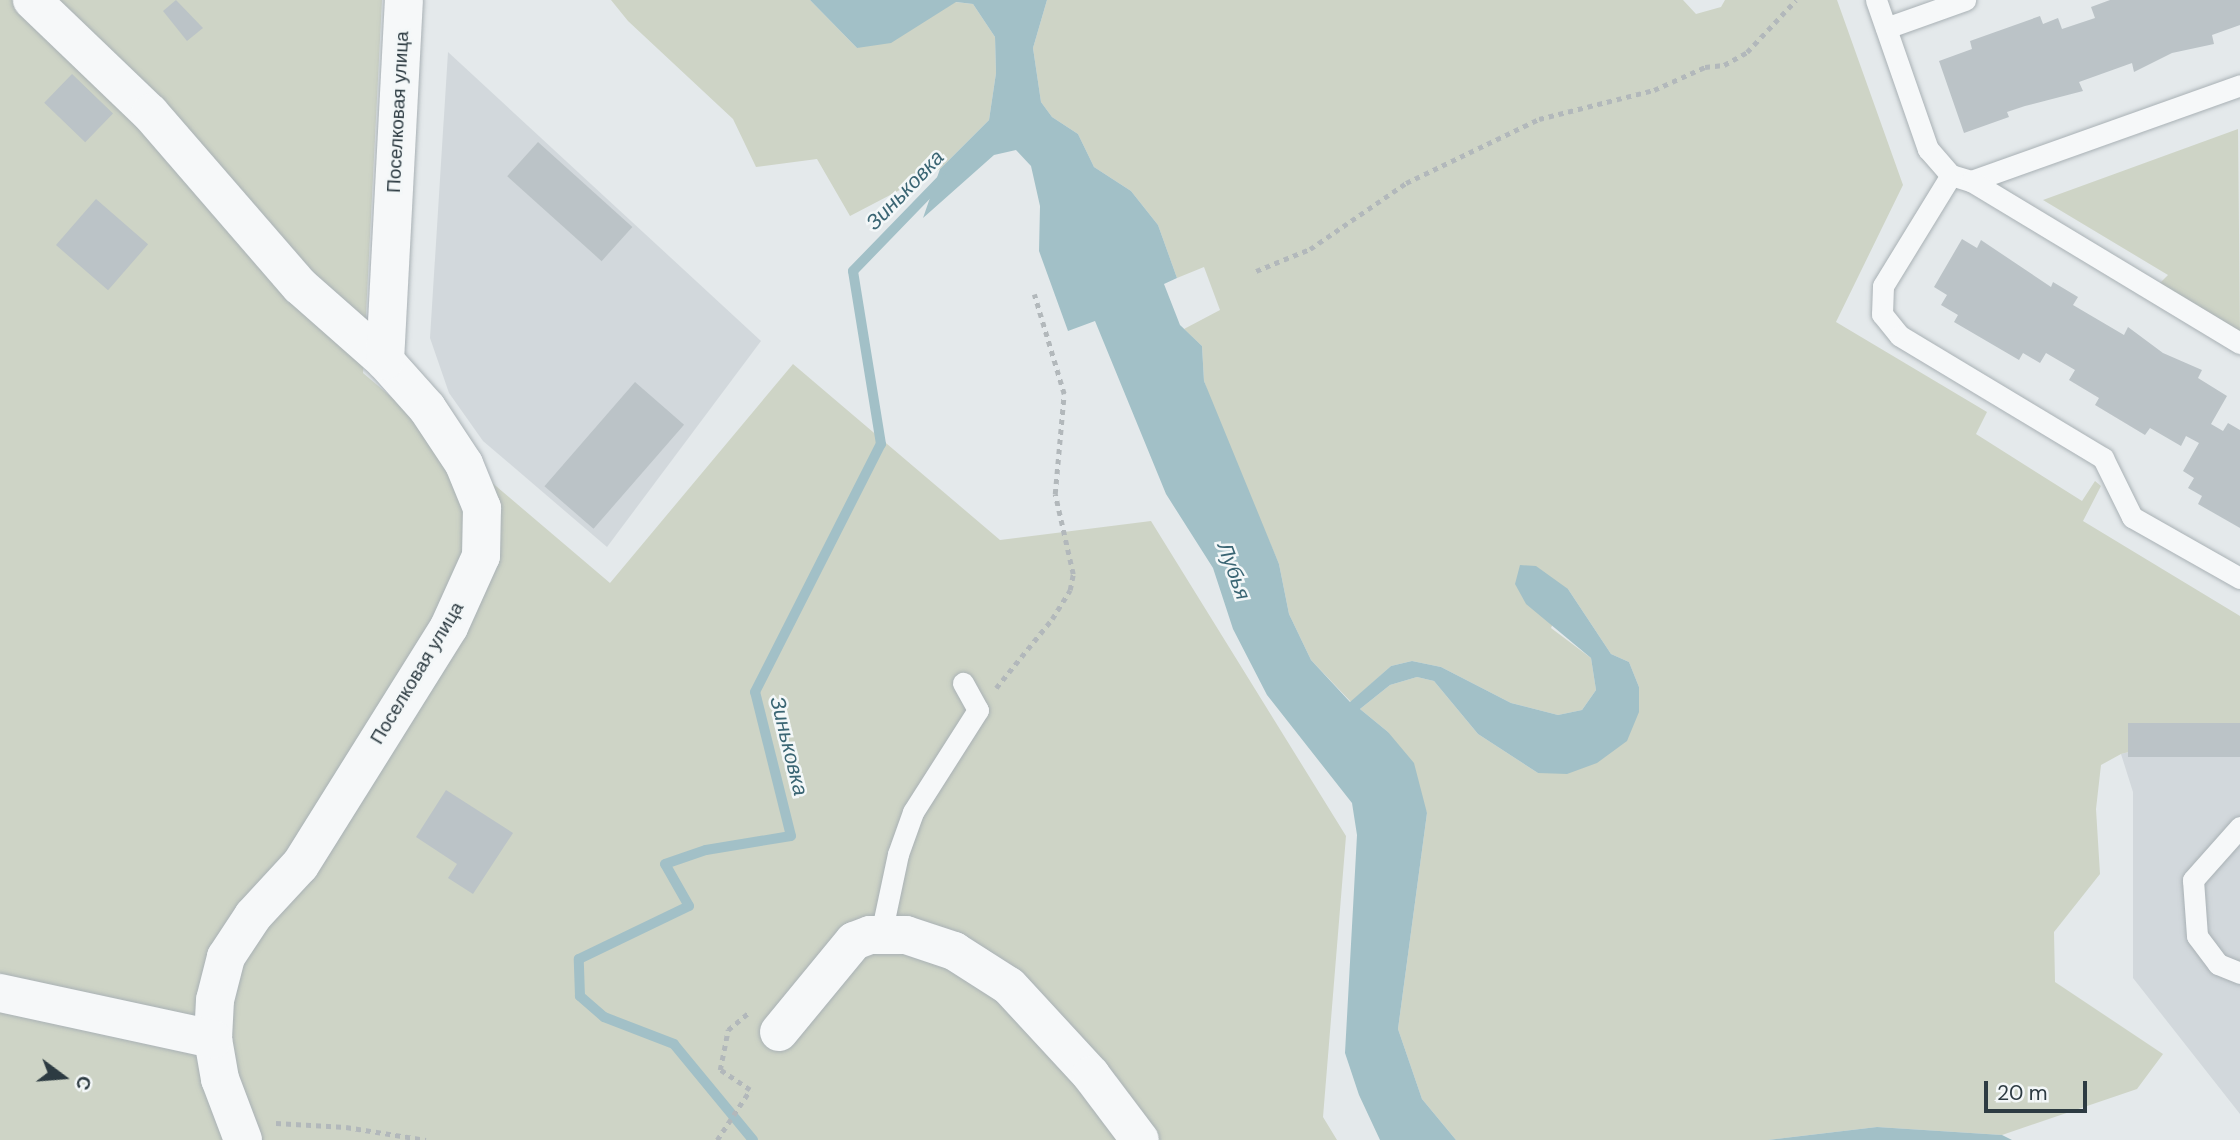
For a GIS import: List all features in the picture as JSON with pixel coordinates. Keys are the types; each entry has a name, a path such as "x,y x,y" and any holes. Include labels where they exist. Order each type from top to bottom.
{"street":[{"path":"32,0 150,113 300,286 385,361"},
{"name":"Поселковая улица","path":"240,1132 220,1079 213,1039 215,1000 226,957 253,916 307,853 449,627 481,556 482,508 464,464 427,408 385,361 404,0"},
{"path":"779,1032 854,942 881,934 906,934 954,951 1009,986 1091,1075 1140,1140"},
{"path":"0,993 213,1039"}],"lane":[{"path":"1876,0 1928,149 1961,178 2240,343"},
{"path":"1886,28 1965,0"},
{"path":"2240,85 1961,178 1883,286 1882,314 1900,336 2103,458 2132,517 2240,578"},
{"path":"881,934 898,854 913,812 978,710 963,683"},
{"path":"2240,827 2193,880 2197,936 2218,964 2240,973"}],"path":[{"path":"1256,271 1310,249 1406,183 1539,119 1654,90 1705,67 1724,65 1747,52 1796,0"},
{"path":"978,710 1052,619 1072,582 1055,494 1063,394 1034,294"},
{"path":"717,1140 750,1090"},
{"path":"240,1132 346,1126 426,1140"}],"shaded area":[{"path":"0,0 382,0 363,373 610,583 793,364 1000,540 1151,521 1346,836 1323,1117 1337,1140 0,1140"},
{"path":"611,0 810,0 857,48 955,2 973,4 995,37 996,73 989,120 940,169 850,216 817,159 756,167 733,119 628,21"},
{"path":"1047,0 1683,0 1696,14 1721,7 1725,0 1837,0 1903,185 1836,322 1987,412 1976,434 2082,501 2095,481 2101,486 2083,521 2240,616 2240,723 2121,754 2101,765 2096,809 2100,874 2054,932 2055,982 2163,1054 2137,1089 2002,1135 1877,1127 1768,1140 1456,1140 1422,1099 1398,1029 1427,813 1388,732 1360,709 1390,685 1417,677 1434,681 1478,734 1538,773 1639,687 1629,662 1611,654 1568,589 1551,628 1591,658 1596,690 1582,710 1558,715 1511,703 1441,667 1412,661 1391,666 1351,702 1311,660 1289,614 1279,564 1220,427 1204,381 1202,346 1184,329 1220,310 1204,267 1177,278 1158,225 1131,191 1094,167 1078,134 1052,117 1041,102 1033,48"},
{"path":"448,52 761,341 607,547 483,441 449,393 430,338"},
{"path":"2238,129 2240,332 2159,284 2168,275 2043,200"},
{"path":"2240,723 2240,1114 2133,978 2133,792 2121,754"}],"water":[{"name":"Лубья","path":"810,0 1047,0 1033,48 1041,102 1052,117 1078,134 1094,167 1131,191 1158,225 1177,278 1164,284 1180,325 1202,346 1204,381 1279,564 1289,614 1311,660 1350,702 1391,666 1412,661 1441,667 1511,703 1558,715 1582,710 1596,690 1591,658 1526,604 1515,584 1520,565 1536,566 1568,589 1611,654 1629,662 1639,687 1639,712 1627,741 1597,763 1567,774 1538,773 1478,734 1434,681 1417,677 1390,685 1360,709 1388,732 1414,763 1427,813 1398,1029 1422,1099 1456,1140 1380,1140 1359,1095 1345,1053 1357,835 1352,803 1267,695 1233,629 1213,568 1166,494 1095,321 1068,331 1039,251 1040,206 1031,166 1016,150 994,155 923,218 940,169 989,120 996,73 995,37 973,4 956,2 891,43 857,48"},
{"path":"1877,1127 2002,1135 2012,1140 1768,1140"}],"building":[{"path":"176,0 203,28 187,41 163,11"},
{"path":"2110,0 2240,0 2240,25 2212,35 2214,44 2172,53 2134,72 2132,63 2079,82 2083,91 2007,112 2009,117 1964,133 1939,61 1972,49 1970,41 2040,16 2043,24 2058,18 2062,29 2095,18 2091,7"},
{"path":"72,74 113,114 85,142 44,103"},
{"path":"538,142 632,227 602,261 507,176"},
{"path":"96,199 148,244 108,290 56,245"},
{"path":"1962,239 1977,248 1981,240 2051,287 2053,282 2078,297 2073,305 2124,335 2128,327 2163,353 2202,370 2198,378 2227,396 2211,424 2223,431 2228,423 2240,430 2240,528 2198,504 2202,496 2188,488 2194,478 2183,471 2199,443 2186,436 2181,446 2150,428 2145,435 2095,405 2099,398 2069,380 2075,370 2046,353 2040,363 2023,353 2019,360 1954,322 1958,315 1941,305 1947,295 1934,287"},
{"path":"635,382 684,425 594,529 544,486"},
{"path":"2128,723 2240,723 2240,757 2128,757"},
{"path":"446,790 513,833 473,894 448,878 457,864 416,837"}],"waterway":[{"name":"Зиньковка","path":"753,1140 674,1044 604,1017 580,996 579,959 689,906 665,864 706,850 791,836 755,692 881,444 853,271 943,178"}]}
